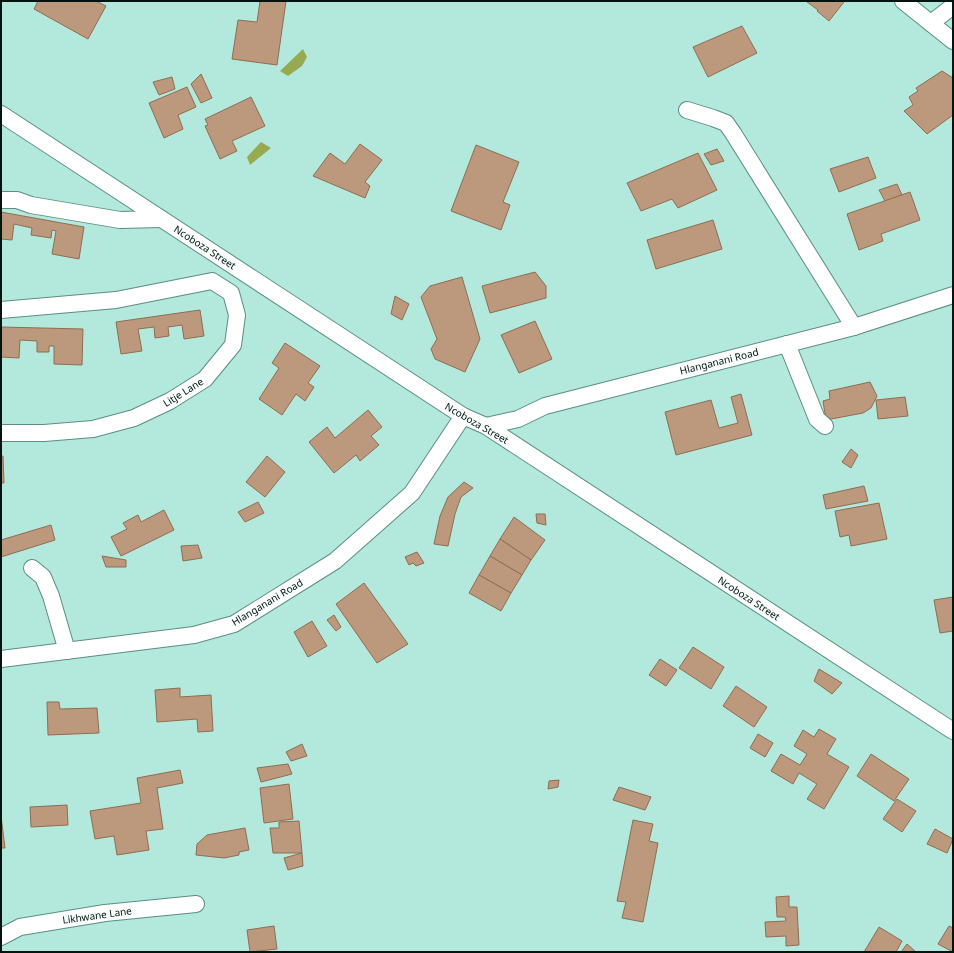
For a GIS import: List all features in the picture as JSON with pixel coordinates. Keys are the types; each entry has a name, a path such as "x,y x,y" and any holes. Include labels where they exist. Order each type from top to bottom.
{"street":[{"path":"904,1 953,41"},
{"path":"931,23 953,6"},
{"path":"687,110 726,123 854,327"},
{"name":"Ncoboza Street","path":"1,114 463,416 486,426 953,730"},
{"path":"1,200 17,200 31,205 120,220 161,218"},
{"name":"Litje Lane","path":"1,310 116,300 212,281 232,293 237,315 233,345 205,379 170,401 134,418 93,429 44,433 1,433"},
{"name":"Hlanganani Road","path":"486,426 518,419 545,406 854,327 953,295"},
{"path":"787,344 817,419 825,426"},
{"name":"Hlanganani Road","path":"1,659 194,635 234,624 335,561 412,493 463,416"},
{"path":"32,568 43,577 51,596 67,651"},
{"name":"Likhwane Lane","path":"1,937 20,927 105,913 196,904"}],"shaded area":[{"path":"303,49 307,57 302,66 288,76 280,71"},
{"path":"261,142 271,148 250,165 247,157"}],"building":[{"path":"38,1 96,1 106,6 88,39 34,9"},
{"path":"260,1 286,1 277,65 232,59 238,20 257,22"},
{"path":"807,2 844,2 829,21"},
{"path":"742,26 757,53 708,77 693,47"},
{"path":"942,71 953,78 953,115 927,134 904,111 913,105 909,97 918,91 916,88"},
{"path":"201,74 212,98 201,103 191,84"},
{"path":"172,77 175,89 159,95 153,82"},
{"path":"187,87 196,107 178,115 183,129 164,138 149,103"},
{"path":"251,97 265,126 232,141 237,151 220,159 205,126 208,125 205,119"},
{"path":"360,144 382,160 365,182 370,186 365,198 313,176 330,153 345,164"},
{"path":"476,145 519,162 503,202 510,205 501,230 451,211"},
{"path":"717,149 724,161 711,165 704,154"},
{"path":"698,153 717,190 678,208 672,199 641,211 627,183"},
{"path":"868,157 876,178 839,192 830,169"},
{"path":"897,184 902,195 885,201 879,190"},
{"path":"910,192 920,220 881,234 883,241 859,250 847,214"},
{"path":"1,212 84,227 79,259 52,254 56,231 52,230 51,238 31,235 32,228 14,224 12,240 1,239"},
{"path":"713,220 722,249 656,269 647,240"},
{"path":"535,272 546,286 546,298 490,313 482,286"},
{"path":"462,277 480,339 465,372 435,359 431,349 437,339 421,297 430,286"},
{"path":"395,296 409,304 402,320 391,314"},
{"path":"200,310 204,336 184,339 182,325 168,327 169,336 155,338 154,327 138,329 142,351 121,354 116,322"},
{"path":"535,321 552,359 519,373 501,335"},
{"path":"1,327 83,329 82,365 54,364 54,346 49,346 49,352 37,352 37,341 20,340 19,358 1,357"},
{"path":"285,343 320,366 308,383 314,387 305,401 296,394 282,415 259,399 279,368 272,363"},
{"path":"870,382 877,396 871,408 863,413 826,420 823,401 830,399 829,391"},
{"path":"741,394 752,435 676,455 665,412 711,400 719,428 738,423 731,397"},
{"path":"905,397 908,416 878,419 876,400"},
{"path":"368,410 382,427 371,436 379,445 360,461 356,455 334,473 309,442 327,427 335,438"},
{"path":"851,449 858,455 851,468 842,462"},
{"path":"1,456 3,456 4,483 1,483"},
{"path":"267,456 285,472 265,497 246,482"},
{"path":"464,482 473,488 461,497 455,514 448,546 434,544 440,516 448,497"},
{"path":"864,486 868,501 826,509 823,495"},
{"path":"258,502 264,513 245,522 238,512"},
{"path":"879,503 887,539 851,546 849,535 840,537 835,511"},
{"path":"164,510 174,530 121,556 111,537 127,529 123,523 138,515 141,522"},
{"path":"536,514 545,514 546,525 537,523"},
{"path":"514,517 545,540 531,560 500,539"},
{"path":"51,525 55,540 1,557 1,540"},
{"path":"500,539 531,560 522,575 490,556"},
{"path":"198,545 202,558 183,561 181,546"},
{"path":"417,552 424,563 416,566 413,563 409,565 405,557"},
{"path":"102,556 126,560 126,567 106,567"},
{"path":"490,556 522,575 511,593 479,575"},
{"path":"479,575 511,593 501,611 469,593"},
{"path":"364,583 408,644 377,663 336,604"},
{"path":"953,597 953,631 940,633 934,600"},
{"path":"334,615 341,627 336,631 327,620"},
{"path":"312,621 327,646 308,657 294,632"},
{"path":"693,647 724,667 711,689 679,668"},
{"path":"660,659 677,670 666,686 649,675"},
{"path":"819,669 842,683 832,694 814,681"},
{"path":"736,686 767,707 754,727 723,706"},
{"path":"180,688 180,697 211,695 213,731 198,732 197,719 157,722 155,690"},
{"path":"47,702 59,702 60,709 97,708 99,733 48,735"},
{"path":"819,729 836,739 827,754 849,767 824,809 807,799 817,784 799,773 793,784 771,771 781,754 800,765 807,754 794,746 803,730 814,737"},
{"path":"758,734 773,743 765,757 750,748"},
{"path":"302,744 307,756 291,761 286,752"},
{"path":"871,754 909,779 894,801 857,776"},
{"path":"288,764 292,774 261,782 257,768"},
{"path":"180,770 183,783 157,788 163,829 146,831 149,850 117,855 114,836 95,839 90,811 141,803 137,778"},
{"path":"559,780 558,787 548,789 549,781"},
{"path":"289,784 293,819 264,823 260,788"},
{"path":"619,787 651,797 645,810 613,800"},
{"path":"897,799 916,811 902,832 883,819"},
{"path":"67,805 68,825 31,827 30,807"},
{"path":"1,816 5,848 1,848"},
{"path":"633,820 653,824 649,841 658,843 643,922 622,918 626,902 617,901"},
{"path":"299,821 302,853 273,853 270,828 279,828 279,822"},
{"path":"245,828 249,850 239,852 239,855 224,858 196,855 197,844 207,835"},
{"path":"935,829 953,839 947,853 927,844"},
{"path":"302,853 303,866 288,870 284,858"},
{"path":"789,896 789,907 797,907 799,945 786,946 786,936 766,937 765,922 786,921 785,917 777,917 776,897"},
{"path":"274,926 277,949 250,952 247,930"},
{"path":"949,926 953,928 953,952 938,944"},
{"path":"879,927 902,941 896,952 864,952"},
{"path":"907,944 916,952 901,952"}]}
